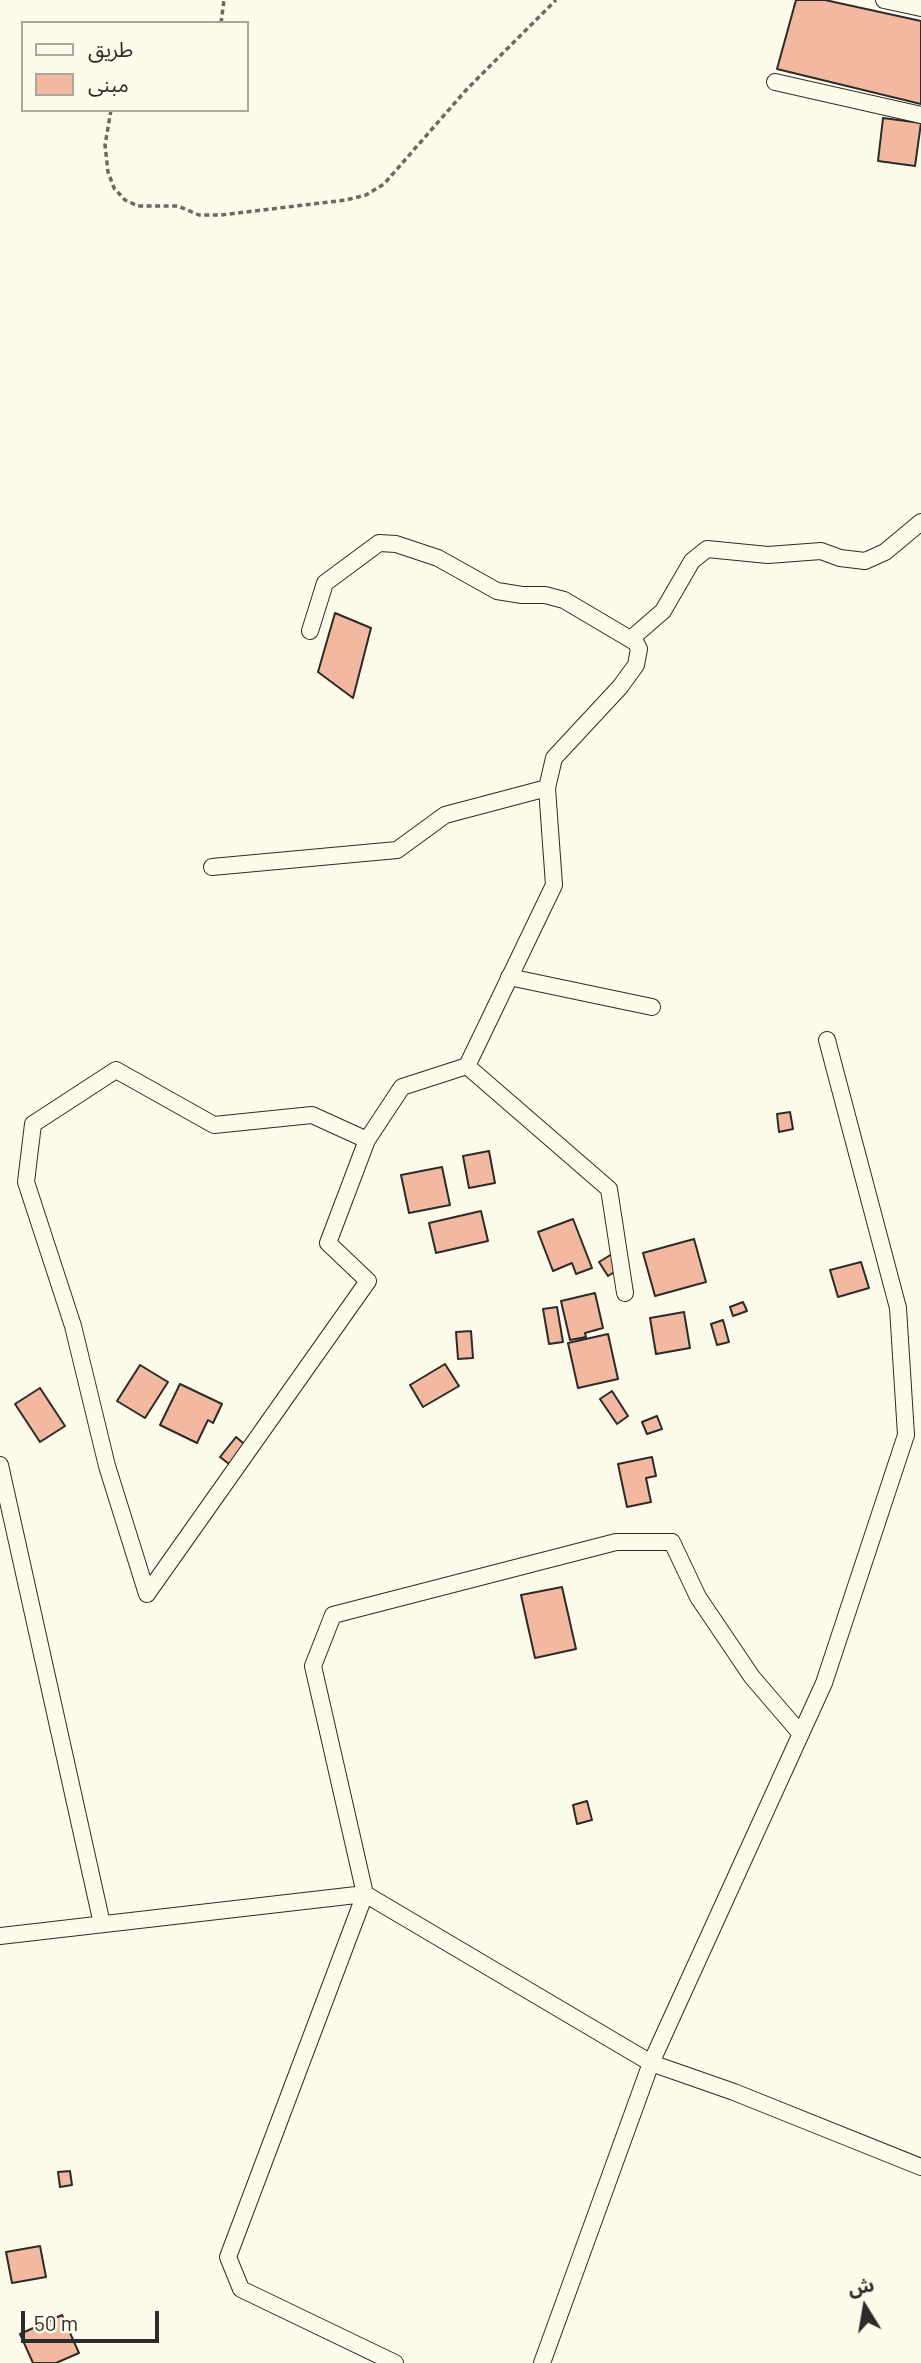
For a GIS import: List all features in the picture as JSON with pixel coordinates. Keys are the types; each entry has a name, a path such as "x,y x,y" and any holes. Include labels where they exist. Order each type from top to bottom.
{"street":[{"path":"884,0 921,8"},
{"path":"775,82 921,115"},
{"path":"367,1140 312,1115 214,1125 116,1070 33,1124 26,1182 73,1326 107,1466 147,1594 368,1281 328,1242 367,1140 401,1087 467,1066 554,885 547,788 554,758 621,687 636,665 639,649 633,637 663,611 692,562 707,549 768,555 821,551 840,558 865,561 885,552 921,522"},
{"path":"310,631 325,583 379,543 396,544 438,558 497,591 523,596 545,595 564,600 635,642"},
{"path":"212,867 397,850 445,815 547,788"},
{"path":"509,977 652,1007"},
{"path":"542,2363 651,2063 824,1683 906,1434 898,1308 827,1040"},
{"path":"467,1066 609,1189 625,1293"},
{"path":"0,1465 102,1924"},
{"path":"395,2363 241,2289 228,2257 365,1894 313,1666 332,1615 616,1542 672,1542 698,1597 752,1677 801,1734"},
{"path":"0,1936 365,1894 651,2063 734,2092 921,2167"}],"path":[{"path":"221,21 224,0"},
{"path":"111,112 105,145 108,172 114,188 125,200 138,206 178,206 199,215 221,215 346,200 366,195 384,184 467,89 556,0"}],"building":[{"path":"796,0 825,0 921,21 921,104 777,69"},
{"path":"883,118 921,123 915,166 878,161"},
{"path":"335,613 371,628 353,698 318,672"},
{"path":"790,1112 793,1129 779,1132 777,1114"},
{"path":"489,1151 495,1183 469,1188 463,1156"},
{"path":"442,1167 450,1205 409,1213 401,1175"},
{"path":"481,1211 488,1241 436,1253 429,1223"},
{"path":"573,1219 592,1268 576,1274 572,1263 553,1271 538,1232"},
{"path":"694,1239 706,1282 655,1296 643,1253"},
{"path":"612,1254 621,1268 608,1276 599,1262"},
{"path":"861,1262 869,1288 838,1297 830,1270"},
{"path":"595,1293 603,1328 585,1333 586,1337 570,1340 561,1301"},
{"path":"743,1302 747,1311 733,1316 730,1307"},
{"path":"557,1307 563,1342 549,1344 543,1309"},
{"path":"684,1312 690,1348 656,1354 650,1318"},
{"path":"723,1320 729,1342 717,1345 711,1324"},
{"path":"471,1331 473,1358 458,1359 456,1332"},
{"path":"608,1334 618,1379 578,1388 568,1343"},
{"path":"445,1364 459,1386 423,1407 410,1385"},
{"path":"140,1365 168,1382 145,1418 117,1401"},
{"path":"180,1384 222,1404 213,1423 208,1420 197,1443 160,1425"},
{"path":"40,1388 65,1426 40,1442 15,1404"},
{"path":"612,1391 628,1416 617,1424 600,1399"},
{"path":"657,1416 662,1429 647,1434 642,1422"},
{"path":"236,1437 248,1447 233,1467 220,1457"},
{"path":"652,1457 656,1476 646,1478 651,1502 627,1507 618,1464"},
{"path":"562,1587 576,1649 535,1658 521,1595"},
{"path":"587,1801 592,1820 577,1824 573,1805"},
{"path":"70,2171 72,2185 60,2187 58,2172"},
{"path":"40,2246 46,2277 12,2283 6,2252"},
{"path":"62,2315 79,2353 56,2363 33,2363 20,2334"}]}
